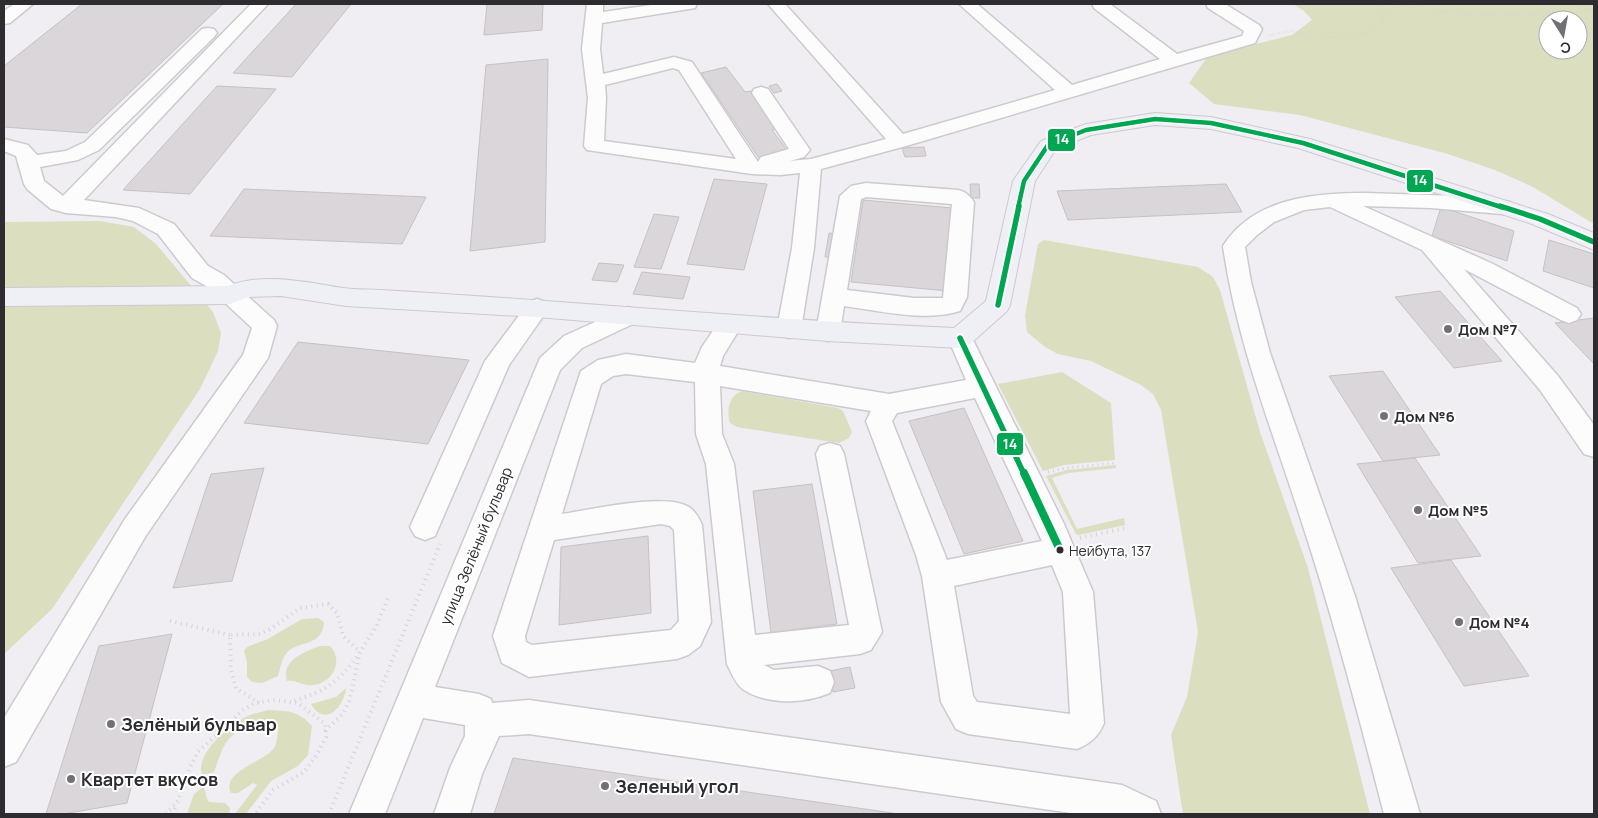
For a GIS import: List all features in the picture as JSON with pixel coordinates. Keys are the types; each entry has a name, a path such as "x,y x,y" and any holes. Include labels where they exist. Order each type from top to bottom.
{"main road":[{"path":"4,297 230,295 246,290 281,287 346,297 537,308 789,330 960,338 998,305 1024,182 1048,145 1086,130 1156,119 1211,123 1303,143 1502,206 1540,219 1594,242"}],"street":[{"path":"4,19 25,4"},
{"path":"63,205 260,4"},
{"path":"689,4 594,12 591,56 597,98 594,146 751,167 780,169 811,165 899,142 1249,39 1252,29 1214,4"},
{"path":"776,4 899,142"},
{"path":"967,4 1069,92"},
{"path":"1100,4 1174,61"},
{"path":"28,163 71,156 92,146 229,13"},
{"path":"595,82 674,62 682,63 686,66 751,167"},
{"path":"751,167 797,153 800,150 761,93"},
{"path":"4,145 21,150 26,154 34,184 63,205 116,210 139,215 157,223 174,237 184,254 200,272 216,282 265,326 255,358 135,528 4,750"},
{"path":"789,330 803,248 811,165"},
{"path":"828,332 851,196 858,191 866,190 958,197 963,202 952,305 944,307 916,306 835,297"},
{"path":"1327,198 1483,269 1569,314"},
{"path":"1402,814 1360,663 1317,524 1282,429 1244,304 1234,246 1245,231 1280,210 1297,204 1327,198 1436,201 1502,206"},
{"path":"1426,242 1513,340 1549,384 1594,446"},
{"path":"435,531 498,361 537,308"},
{"name":"улица Зелёный бульвар","path":"367,814 549,365 573,342 628,316"},
{"path":"730,325 711,354 708,374 709,434 720,464 744,664 754,678 774,686 818,682"},
{"path":"890,404 879,420 931,555 937,576 958,702 968,717 1077,732 1087,723 1078,592 960,338"},
{"path":"542,529 661,512 678,515 688,525 694,622 689,636 677,644 529,661 514,652 509,636 542,529 590,378 607,367 626,364 708,374 890,404 982,387"},
{"path":"742,652 860,639 866,632 830,454"},
{"path":"937,576 1060,550"},
{"path":"414,700 479,711 482,721 482,739 467,768 452,814"},
{"path":"482,721 529,717 1122,803 1143,814"}],"path":[{"path":"1291,31 1326,38 1349,37 1368,32 1382,24 1381,12 1375,4"},
{"path":"1381,12 1404,4 1443,13 1479,16 1593,10"},
{"path":"1575,4 1593,10"},
{"path":"1040,474 1066,468 1116,463"},
{"path":"329,814 435,531"},
{"path":"290,702 312,696 332,687 344,675 376,627 388,598"},
{"path":"170,622 230,635 250,636 268,631 295,609 312,604 328,604 338,613 338,630 347,642 360,652"},
{"path":"230,635 231,670 236,688 259,702"},
{"path":"326,731 343,714 350,699 360,652"},
{"path":"172,814 198,752 243,710 259,702 275,700 298,702 324,724 326,737 316,756 304,772 273,790 255,814"},
{"path":"166,814 178,801"}],"green space":[{"path":"1293,4 1594,4 1594,224 1533,187 1495,170 1448,154 1300,115 1214,104 1189,83 1208,56 1292,35 1312,20 1304,11"},
{"path":"100,221 134,227 156,244 213,312 221,333 218,351 200,389 52,609 4,654 4,222"},
{"path":"1044,240 1198,267 1213,277 1220,290 1260,432 1308,568 1370,814 1183,814 1171,735 1187,697 1198,632 1161,410 1153,394 1141,385 1091,361 1058,354 1045,347 1027,332 1025,315 1038,244"},
{"path":"1062,372 1111,403 1115,460 1064,465 1043,471 998,384"},
{"path":"742,391 838,408 843,411 852,432 849,438 839,443 737,427 730,423 728,414 731,400"},
{"path":"1116,465 1116,468 1068,473 1052,478 1077,529 1124,518 1125,525 1079,535 1076,534 1046,476 1067,470"},
{"path":"318,618 324,622 318,637 289,651 283,659 278,676 262,683 252,682 247,677 247,662 244,651 247,647 268,639 302,619"},
{"path":"320,646 330,646 335,653 336,667 333,673 322,683 315,685 287,681 287,668 291,662 302,654"},
{"path":"346,688 342,702 333,712 322,714 316,711 311,704 336,697"},
{"path":"268,710 292,712 302,717 312,726 308,755 298,766 271,781 246,814 235,814 257,785 253,783 238,793 231,793 230,785 232,779 237,773 274,748 278,724 261,722 245,726 238,731 226,742 214,772 202,775 203,759 220,735 235,723 245,717"},
{"path":"203,787 209,802 225,803 230,808 229,814 187,814 194,794"}],"building":[{"path":"82,4 223,4 87,133 4,127 4,66"},
{"path":"296,4 351,4 292,77 233,73"},
{"path":"487,4 543,4 542,30 484,35"},
{"path":"548,59 545,242 470,251 486,65"},
{"path":"726,67 745,92 752,91 780,128 772,130 787,150 759,158 701,73"},
{"path":"777,84 782,91 774,93 769,86"},
{"path":"217,86 276,89 190,194 123,190"},
{"path":"924,147 926,156 905,157 902,148"},
{"path":"714,179 767,184 744,270 687,264"},
{"path":"970,184 979,184 980,198 971,198"},
{"path":"1226,184 1242,212 1068,220 1057,191"},
{"path":"244,189 426,197 402,244 210,236"},
{"path":"863,200 952,208 948,291 851,282"},
{"path":"1441,207 1514,231 1507,261 1432,236"},
{"path":"654,214 679,217 661,269 634,267"},
{"path":"829,233 840,234 837,258 825,257"},
{"path":"1549,240 1594,254 1594,288 1543,271"},
{"path":"599,263 624,265 617,282 592,280"},
{"path":"642,272 690,277 683,299 633,294"},
{"name":"Дом №7","path":"1440,291 1502,361 1454,368 1395,297"},
{"path":"1594,318 1594,364 1555,323"},
{"path":"298,342 469,360 428,444 244,423"},
{"name":"Дом №6","path":"1383,371 1440,455 1383,461 1329,376"},
{"path":"964,408 1023,541 964,554 909,421"},
{"name":"Дом №5","path":"1415,458 1481,556 1418,563 1357,464"},
{"path":"264,468 232,581 173,588 211,474"},
{"path":"812,484 837,624 771,633 753,491"},
{"path":"648,536 651,613 559,625 561,547"},
{"name":"Дом №4","path":"1451,560 1529,676 1464,686 1391,568"},
{"name":"Зелёный бульвар","path":"172,634 127,803 63,814 46,814 99,646"},
{"path":"850,667 855,688 833,692 829,671"},
{"name":"Зеленый угол","path":"513,758 899,814 494,814"}],"transit line":[{"name":"14","path":"998,305 1024,181 1048,145 1086,130 1155,119 1211,123 1303,143 1540,219 1594,242"},
{"name":"14","path":"960,338 1060,550"}],"place":[{"name":"Дом №7","path":"1448,329"},
{"name":"Дом №6","path":"1384,416"},
{"name":"Дом №5","path":"1418,510"},
{"name":"Нейбута, 137","path":"1060,550"},
{"name":"Дом №4","path":"1459,622"},
{"name":"Зелёный бульвар","path":"111,724"},
{"name":"Квартет вкусов","path":"71,779"},
{"name":"Зеленый угол","path":"605,786"}]}
